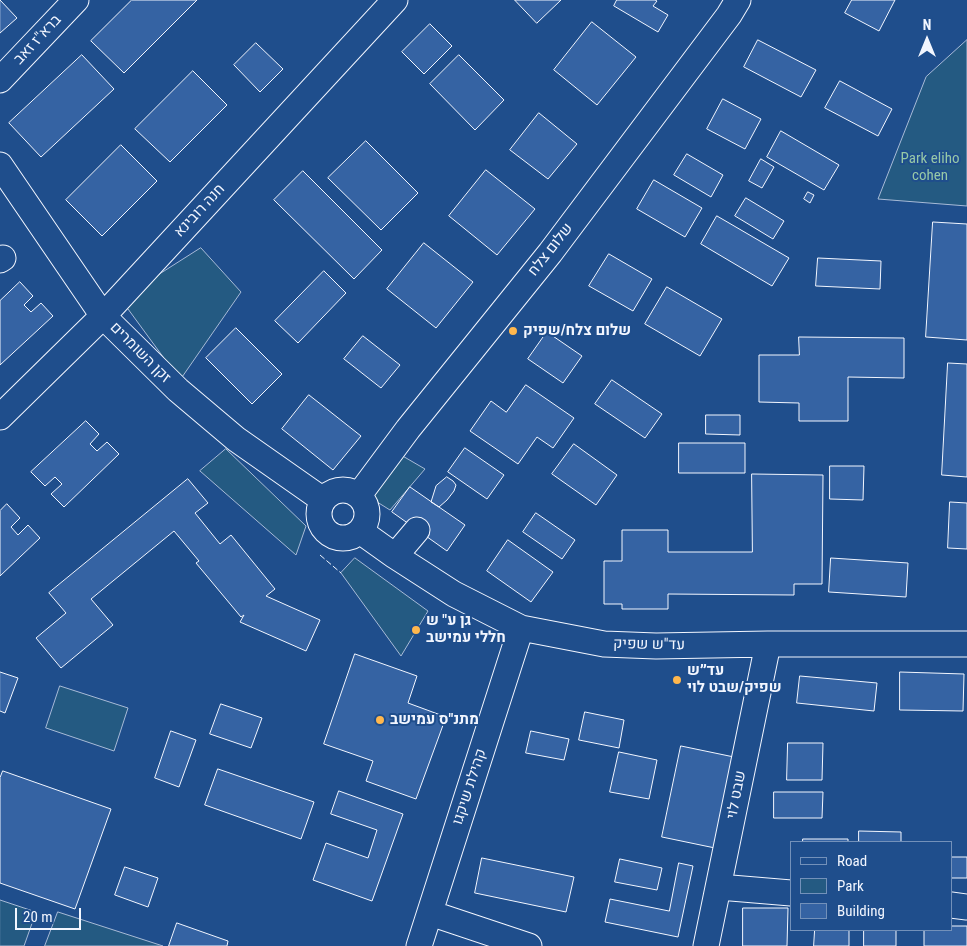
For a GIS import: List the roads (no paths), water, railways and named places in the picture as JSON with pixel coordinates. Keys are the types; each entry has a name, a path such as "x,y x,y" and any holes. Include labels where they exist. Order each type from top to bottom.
{"street":[{"name":"ברא\"ז זאב","path":"0,80 76,0"},
{"name":"חנה רובינא","path":"2,410 103,316 395,0"},
{"name":"שלום צלח","path":"359,495 408,429 550,253 738,0"},
{"name":"זקן השומרים","path":"0,164 103,316 178,390 236,439 323,500"},
{"path":"340,490 346,490 359,495 366,505 368,516 364,527 349,538 330,535 321,525 319,519 320,506 323,500 327,495 340,490"},
{"path":"395,556 417,530"},
{"name":"עד\"ש שפיק","path":"360,531 454,594 521,628 604,644 656,646 967,644"},
{"name":"קהילת שיקגו","path":"419,946 521,628"},
{"name":"שבט לוי","path":"706,946 768,644"},
{"path":"719,887 790,893"},
{"path":"952,905 967,907"},
{"path":"430,913 529,946"}],"place":[{"name":"שלום צלח/שפיק","path":"513,331"},
{"name":"גן ע\" ש חללי עמישב","path":"416,630"},
{"name":"עד״ש שפיק/שבט לוי","path":"677,680"},
{"name":"מתנ\"ס עמישב","path":"380,720"}],"park label":[{"name":"Park eliho cohen","path":"930,168"}]}
